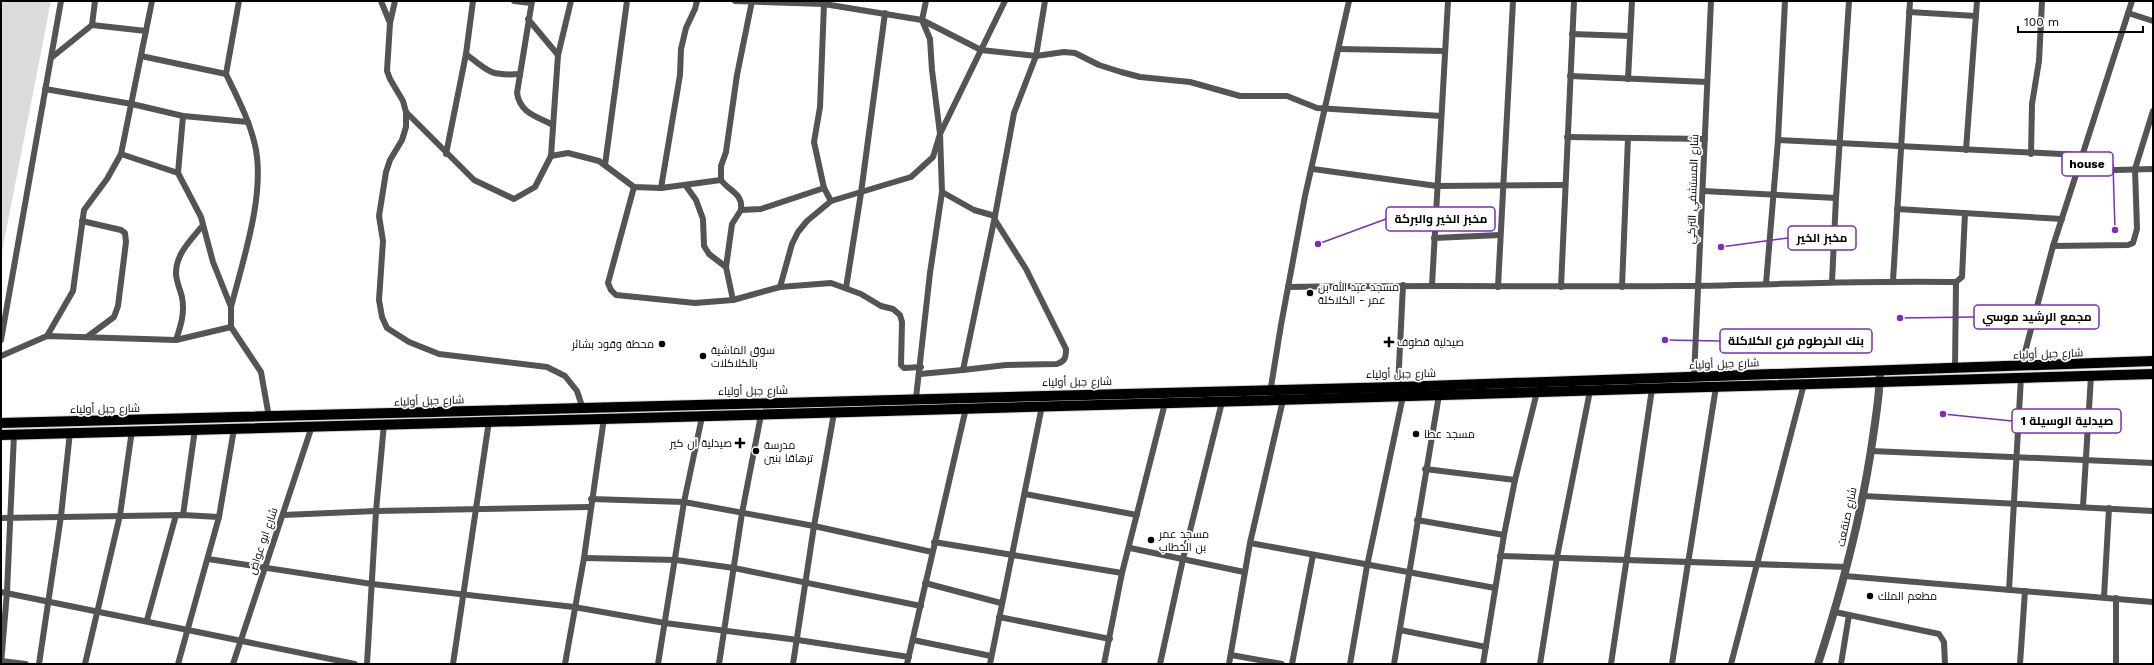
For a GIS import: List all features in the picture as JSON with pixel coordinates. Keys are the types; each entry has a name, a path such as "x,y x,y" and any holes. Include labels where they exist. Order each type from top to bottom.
{"main road":[{"name":"شارع جبل أولياء","path":"1,434 604,418 702,417 1880,382 2153,362"},
{"name":"شارع جبل أولياء","path":"1,423 583,409 916,398 1398,387 1694,378 1880,370 1954,369 2091,376 2153,374"}],"street":[{"path":"1,340 61,1"},
{"path":"51,58 92,25 95,1"},
{"path":"47,336 73,291 84,210 107,179 121,154 152,1"},
{"path":"239,1 226,74 248,122 255,146 258,169 257,196 231,307 230,327 261,372 269,417"},
{"path":"381,1 390,23"},
{"path":"394,1 390,23 387,71 403,101 406,112 406,127 402,140 390,160 386,172 379,216 383,241 379,300 382,318 387,328 409,342 439,354 547,367 566,376 577,391 583,409"},
{"path":"446,154 466,54 474,1"},
{"path":"514,1 532,2 517,93 518,102 525,111 553,125"},
{"path":"406,112 446,154 474,180 514,199 535,187 551,156 558,55 571,1"},
{"path":"605,165 627,1"},
{"path":"661,188 680,75 681,49 686,28 697,1"},
{"path":"735,1 824,4 885,13 922,20 981,50 1036,56 1064,52 1075,54 1099,64 1140,77 1190,82 1240,96 1287,96 1310,106 1325,108 1441,116"},
{"path":"916,398 930,273 942,192 940,134 932,70 930,39 922,20 926,1"},
{"path":"780,287 792,244 798,232 807,220 831,201 911,177 933,157 940,134 1005,1"},
{"path":"963,370 995,218 1014,113 1036,56 1046,1"},
{"path":"1271,400 1270,389 1305,196 1313,169 1349,1"},
{"path":"1432,285 1448,1"},
{"path":"1498,287 1502,185 1513,1"},
{"path":"1561,287 1574,1"},
{"path":"1628,78 1632,1"},
{"name":"شارع المستشفي التركي","path":"1694,378 1711,1"},
{"path":"1766,284 1778,140 1785,1"},
{"path":"1832,282 1849,1"},
{"path":"1893,281 1910,1"},
{"path":"1966,150 1977,1"},
{"path":"2031,154 2032,104 2039,61 2042,1"},
{"path":"2009,590 2021,372 2053,246 2132,1"},
{"path":"733,300 726,267 732,224 741,210 742,202 739,196 721,180 721,166 726,152 737,75 752,2"},
{"path":"824,4 820,107 814,142 824,188 831,201"},
{"path":"1909,12 1976,16"},
{"path":"846,288 861,193 885,13"},
{"path":"2128,13 2153,21"},
{"path":"528,19 558,55"},
{"path":"92,25 146,31"},
{"path":"1572,34 1630,36"},
{"path":"1339,49 1444,51"},
{"path":"466,54 485,70 499,76 520,74"},
{"path":"141,56 226,74"},
{"path":"1570,76 1707,82"},
{"path":"45,89 132,104 183,116 248,122"},
{"path":"2053,246 2128,245 2133,243 2136,229 2135,169 2153,111"},
{"path":"183,116 178,173 190,192 203,225 213,262 231,307"},
{"path":"1568,137 1705,139"},
{"path":"1622,287 1628,138"},
{"path":"1778,140 2031,154 2082,155"},
{"path":"121,154 178,173"},
{"path":"551,156 568,154 599,161 634,187 661,188 686,186 721,180"},
{"path":"1313,169 1437,186 1565,185"},
{"path":"2077,170 2153,169"},
{"path":"686,186 696,200 703,220 704,246 709,254 726,267"},
{"path":"634,187 608,283 611,290 616,295 695,303 733,300 780,287 821,283 846,288 881,306 893,309 900,315 904,330 901,365 904,368 920,371 963,370 1006,365 1057,364 1063,361 1066,357 1066,349 1026,269 995,218 974,210 942,192"},
{"path":"741,210 761,209 824,188"},
{"path":"1703,191 1836,198"},
{"path":"1897,209 2062,219"},
{"path":"1288,287 1403,285 1622,287 1893,281 1956,282 1962,278 1965,213"},
{"path":"82,221 121,230 125,233 126,242 114,317 87,338"},
{"path":"176,340 183,319 183,306 176,272 179,259 183,249 203,225"},
{"path":"1434,238 1500,235"},
{"path":"1954,369 1956,282"},
{"path":"1398,387 1403,285"},
{"path":"1,356 47,336 176,340 230,327"},
{"name":"شارع صنقعت","path":"1818,664 1845,576 1863,496 1871,451 1880,382 1880,370"},
{"path":"2083,506 2091,376"},
{"path":"1731,664 1804,384"},
{"path":"1672,664 1716,387"},
{"path":"1611,664 1652,389"},
{"path":"1540,664 1557,557 1590,391"},
{"path":"1483,664 1504,535 1515,480 1537,392"},
{"path":"1394,664 1425,469 1439,395"},
{"path":"1350,664 1367,566 1403,396"},
{"path":"1229,664 1244,572 1283,400"},
{"path":"1160,664 1183,559 1222,402"},
{"path":"1104,664 1122,573 1130,548 1165,403"},
{"path":"990,664 1001,603 1025,494 1042,406"},
{"path":"208,559 372,584 574,607 665,623 798,640 908,661 934,542 966,408"},
{"path":"793,664 798,640 814,526 834,413"},
{"path":"719,664 742,512 761,415"},
{"path":"658,664 676,560 684,502 702,417"},
{"path":"565,664 584,558 591,499 604,418"},
{"path":"453,664 462,595 489,421"},
{"path":"366,664 376,511 384,424"},
{"name":"شارع ابو عواض","path":"233,664 312,426"},
{"path":"183,515 195,429"},
{"path":"178,664 219,517 234,429"},
{"path":"85,664 120,515 132,430"},
{"path":"39,664 60,516 70,432"},
{"path":"14,434 11,518 4,592 1,662 26,664"},
{"path":"1871,451 2153,463"},
{"path":"1425,469 1515,480"},
{"path":"1025,494 1137,515"},
{"path":"1863,496 2083,506 2153,511"},
{"path":"591,499 684,502 814,526 932,552"},
{"path":"283,515 376,511 590,507"},
{"path":"2104,597 2109,508"},
{"path":"1,518 120,515 183,515 219,517"},
{"path":"146,620 176,515"},
{"path":"1417,520 1504,535"},
{"path":"934,542 1122,573"},
{"path":"1250,543 1408,574 1495,588"},
{"path":"1130,548 1244,572"},
{"path":"1292,664 1313,555"},
{"path":"1500,556 1847,567"},
{"path":"584,558 676,560 734,568 806,584 921,606"},
{"path":"1845,576 2153,602"},
{"path":"925,583 1001,603"},
{"path":"2020,664 2025,591"},
{"path":"4,592 355,664"},
{"path":"2116,598 2116,664"},
{"path":"1835,612 1939,634 1944,642 1945,664"},
{"path":"1841,664 1849,615"},
{"path":"999,617 1110,639"},
{"path":"1400,630 1486,647"},
{"path":"912,640 991,656"},
{"path":"1231,655 1282,664"}],"shaded area":[{"path":"1,1 51,1 1,257"}],"place":[{"name":"house","path":"2115,230"},
{"name":"مخبز الخير والبركة","path":"1318,244"},
{"name":"مخبز الخير","path":"1721,247"},
{"name":"مسجد عبد الله بن عمر - الكلاكلة","path":"1310,293"},
{"name":"مجمع الرشيد موسي","path":"1900,318"},
{"name":"بنك الخرطوم فرع الكلاكلة","path":"1665,340"},
{"name":"صيدلية قطوف","path":"1389,342"},
{"name":"محطة وقود بشائر","path":"662,344"},
{"name":"سوق الماشية بالكلاكلات","path":"703,356"},
{"name":"صيدلية الوسيلة 1","path":"1943,414"},
{"name":"مسجد عطا","path":"1416,434"},
{"name":"صيدلية ان كير","path":"740,443"},
{"name":"مدرسة ترهاقا بنين","path":"756,451"},
{"name":"مسجد عمر بن الخطاب","path":"1151,540"},
{"name":"مطعم الملك","path":"1870,596"}]}
